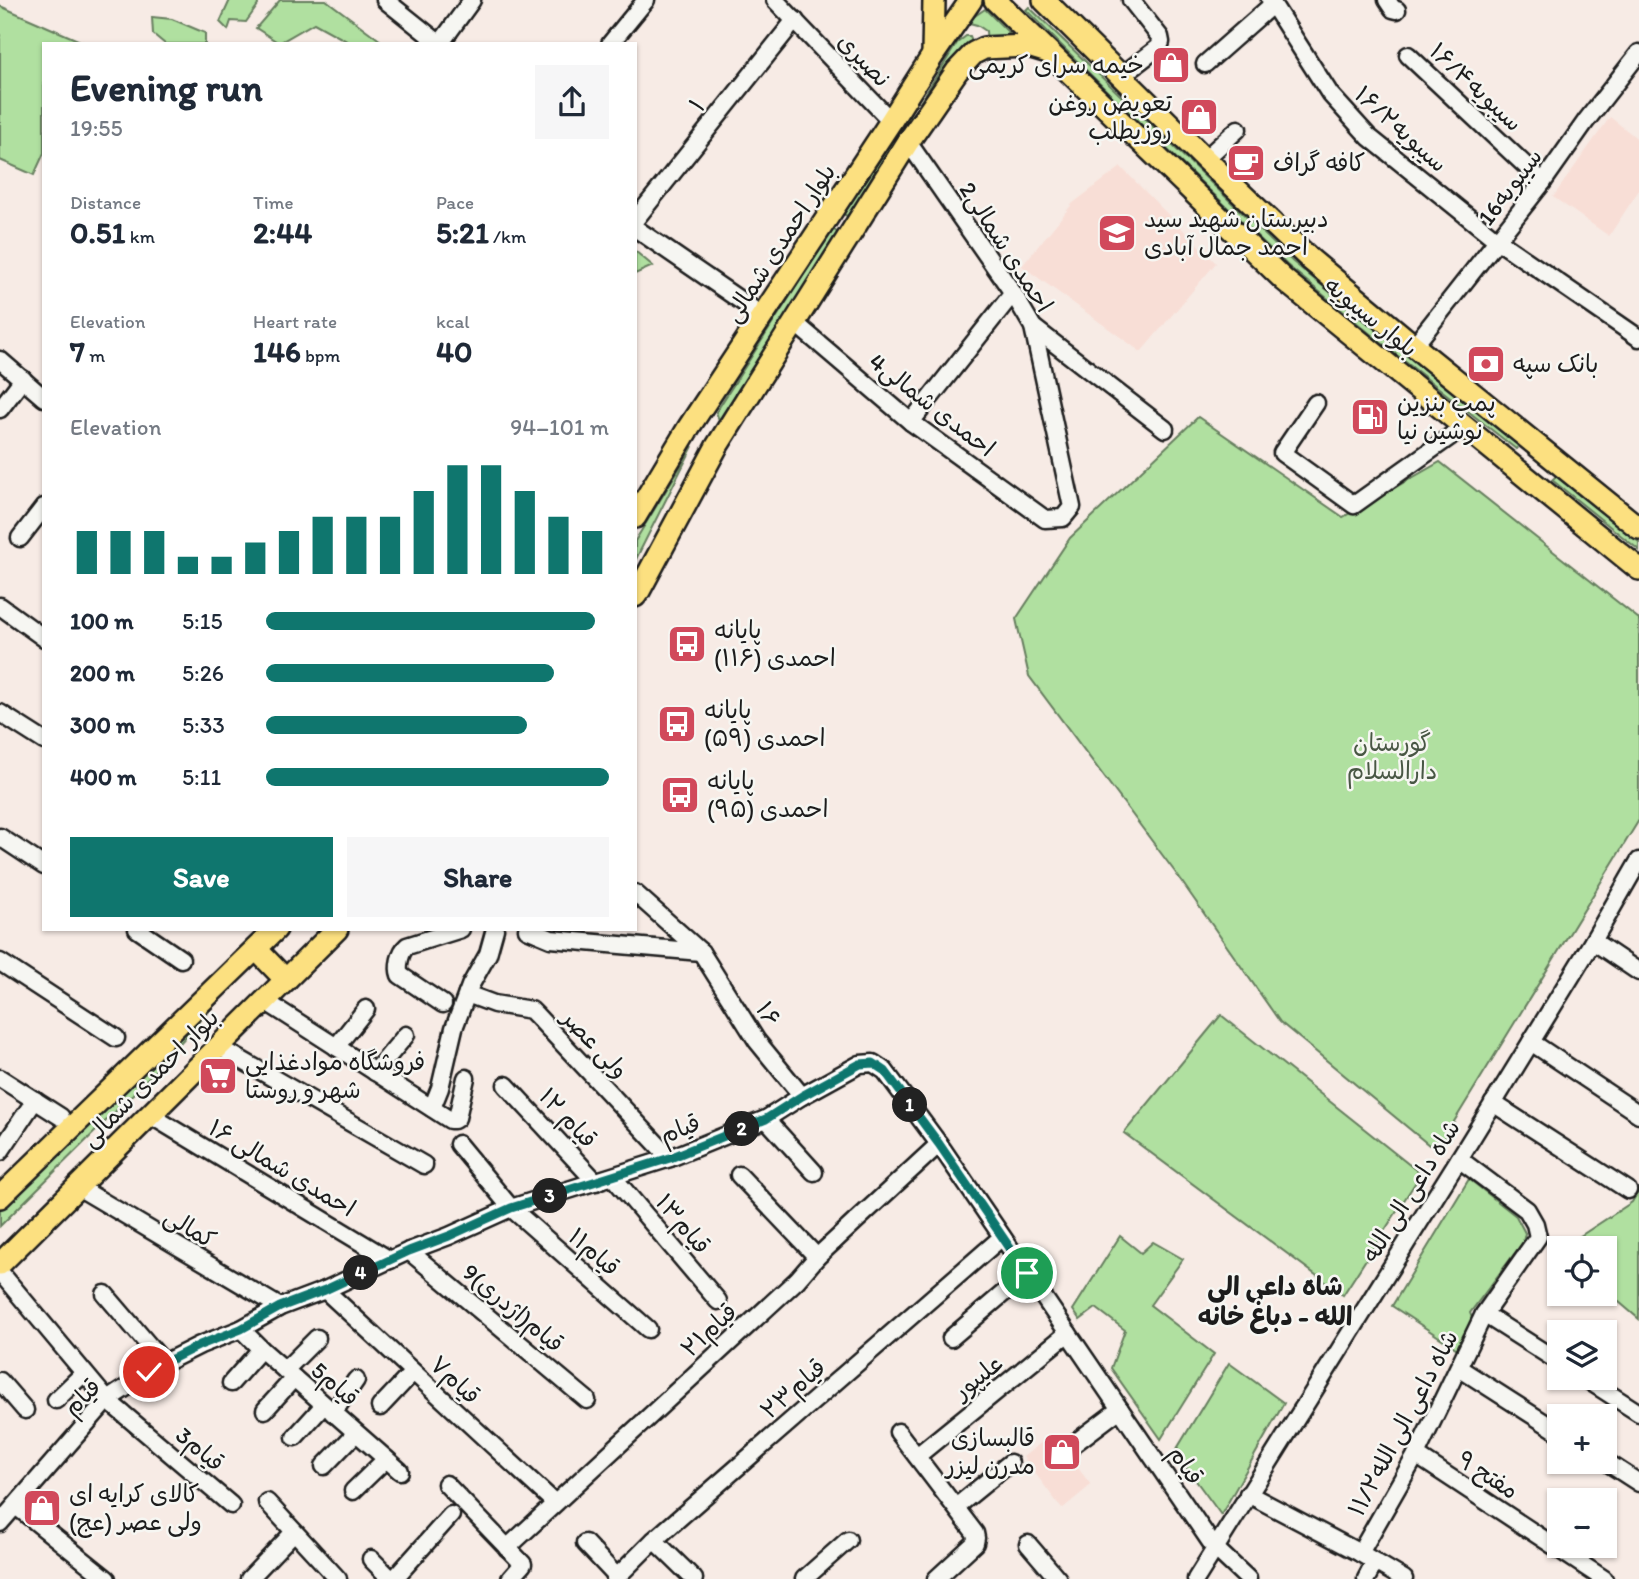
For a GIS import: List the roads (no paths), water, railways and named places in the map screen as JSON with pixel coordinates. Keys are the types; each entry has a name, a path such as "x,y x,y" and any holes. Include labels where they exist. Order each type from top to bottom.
{"main road":[{"path":"933,55 934,0"},
{"name":"بلوار احمدی شمالی","path":"637,514 689,426 971,0"},
{"name":"بلوار سیبویه","path":"995,0 1284,279 1639,569"},
{"name":"بلوار سیبویه","path":"1044,0 1311,260 1639,527"},
{"path":"637,594 717,446 908,142 957,71 974,53 984,48 1028,46 1050,53"},
{"path":"689,426 717,446"},
{"path":"1524,475 1543,450"},
{"name":"بلوار احمدی شمالی","path":"0,1197 274,931"},
{"name":"بلوار احمدی شمالی","path":"0,1264 335,931"},
{"path":"256,949 286,981"}],"street":[{"path":"385,0 438,42"},
{"path":"441,42 471,0"},
{"path":"612,42 646,0"},
{"name":"نصیری","path":"775,0 891,121"},
{"path":"1121,76 1159,47 1161,42 1132,0"},
{"path":"1205,64 1271,2"},
{"name":"سیبویه۱۶/۲","path":"1271,2 1330,94 1369,137 1498,241 1639,338"},
{"name":"۱","path":"637,218 795,20"},
{"name":"سیبویه16","path":"1414,346 1498,241 1639,53"},
{"name":"سیبویه۱۶/۴","path":"1408,55 1543,182"},
{"path":"1205,159 1238,129"},
{"name":"2احمدی شمالی","path":"908,142 1013,293 1033,327 1072,508 1063,518 1045,519"},
{"path":"637,229 763,316"},
{"path":"911,422 1013,293"},
{"name":"4احمدی شمالی","path":"795,323 911,422 1045,519"},
{"path":"1033,327 1166,429"},
{"path":"0,360 42,396"},
{"path":"0,409 23,379"},
{"path":"1316,404 1282,453 1354,505 1465,426"},
{"path":"20,538 42,510"},
{"path":"0,606 42,637"},
{"path":"0,713 42,740"},
{"path":"0,837 42,865"},
{"name":"شاه داعی الی الله","path":"1196,1579 1459,1159 1639,861"},
{"name":"۱۶","path":"637,895 701,952 757,1041 802,1096"},
{"path":"140,931 181,959"},
{"path":"443,1004 399,973 404,949 455,931"},
{"path":"432,1108 440,1088 454,1028 467,994 488,954 494,931"},
{"path":"532,931 551,939 701,952"},
{"path":"1592,941 1639,972"},
{"path":"0,962 116,1038"},
{"name":"ولی عصر","path":"467,994 494,1004 531,1010 537,1014 670,1158"},
{"path":"265,1001 450,1120 457,1118 467,1078"},
{"path":"336,1046 366,1009"},
{"path":"375,1072 406,1035"},
{"path":"1531,1042 1639,1114"},
{"path":"219,1047 424,1165"},
{"name":"قیام","path":"0,1523 107,1400 164,1363 241,1329 280,1307 325,1290 511,1208 670,1158 766,1119 860,1064 873,1063 885,1071 939,1144 1214,1547 1248,1579"},
{"path":"0,1077 61,1117"},
{"name":"قیام ۱۲","path":"506,1085 596,1182"},
{"path":"0,1152 35,1100"},
{"path":"1493,1103 1628,1190"},
{"name":"احمدی شمالی ۱۶","path":"150,1115 390,1260"},
{"path":"766,1119 814,1172"},
{"name":"قیام۱۱","path":"458,1144 511,1208 648,1329"},
{"name":"قیام۲۱","path":"507,1548 797,1280 817,1257 939,1144"},
{"name":"۱۱/۲شاه داعی الی الله","path":"1360,1553 1416,1455 1484,1314 1538,1237 1535,1224 1527,1210 1459,1159"},
{"path":"739,1175 817,1257"},
{"name":"قیام۱۳","path":"613,1177 718,1301"},
{"name":"کمالی","path":"78,1187 280,1307"},
{"name":"قیام۲۳","path":"616,1578 654,1540 1002,1237"},
{"name":"قیام(اژدری)9","path":"409,1251 587,1399"},
{"name":"قیام3","path":"0,1272 107,1400 231,1505"},
{"path":"951,1338 1027,1273"},
{"name":"قیام۷","path":"325,1290 555,1503"},
{"path":"105,1294 164,1363"},
{"path":"1484,1314 1547,1354"},
{"name":"قیام5","path":"241,1329 400,1471"},
{"name":"علیپور","path":"916,1455 1068,1333"},
{"path":"265,1410 317,1338"},
{"path":"231,1383 261,1349"},
{"path":"1459,1368 1547,1424"},
{"path":"56,1400 84,1373"},
{"path":"380,1406 413,1373"},
{"path":"295,1437 329,1409 356,1380"},
{"path":"0,1381 25,1410"},
{"path":"1603,1390 1639,1413"},
{"path":"1068,1449 1120,1409"},
{"path":"898,1432 975,1533 975,1543 936,1579"},
{"path":"324,1466 356,1433"},
{"name":"مفتح ۹","path":"1416,1455 1605,1579"},
{"path":"353,1490 386,1459"},
{"path":"956,1507 1010,1463"},
{"path":"1617,1469 1639,1483"},
{"path":"446,1484 523,1564 510,1579"},
{"path":"1248,1494 1404,1579"},
{"path":"267,1502 338,1579"},
{"path":"16,1506 107,1579"},
{"path":"371,1559 393,1579 451,1515"},
{"path":"249,1579 294,1532"},
{"path":"654,1540 694,1579"},
{"path":"804,1579 848,1540"},
{"path":"585,1543 616,1578"},
{"path":"1028,1544 1058,1579"},
{"path":"1366,1579 1376,1562"}],"place":[{"name":"خیمه سرای کریمی","path":"1171,65"},
{"name":"تعویض روغن روزیطلب","path":"1199,117"},
{"name":"کافه گراف","path":"1246,163"},
{"name":"دبیرستان شهید سید احمد جمال آبادی","path":"1117,233"},
{"name":"بانک سپه","path":"1486,364"},
{"name":"پمپ بنزین نوشین نیا","path":"1370,417"},
{"name":"پایانه احمدی (۱۱۶)","path":"687,644"},
{"name":"پایانه احمدی (۵۹)","path":"677,724"},
{"name":"پایانه احمدی (۹۵)","path":"680,795"},
{"name":"فروشگاه موادغذایی شهر و روستا","path":"218,1076"},
{"name":"قالبسازی مدرن لیزر","path":"1062,1452"},
{"name":"کالای کرایه ای ولی عصر (عج)","path":"42,1508"}],"district":[{"name":"شاه داعی الی الله - دباغ خانه","path":"1275,1301"}],"park label":[{"name":"گورستان دارالسلام","path":"1392,757"}]}
